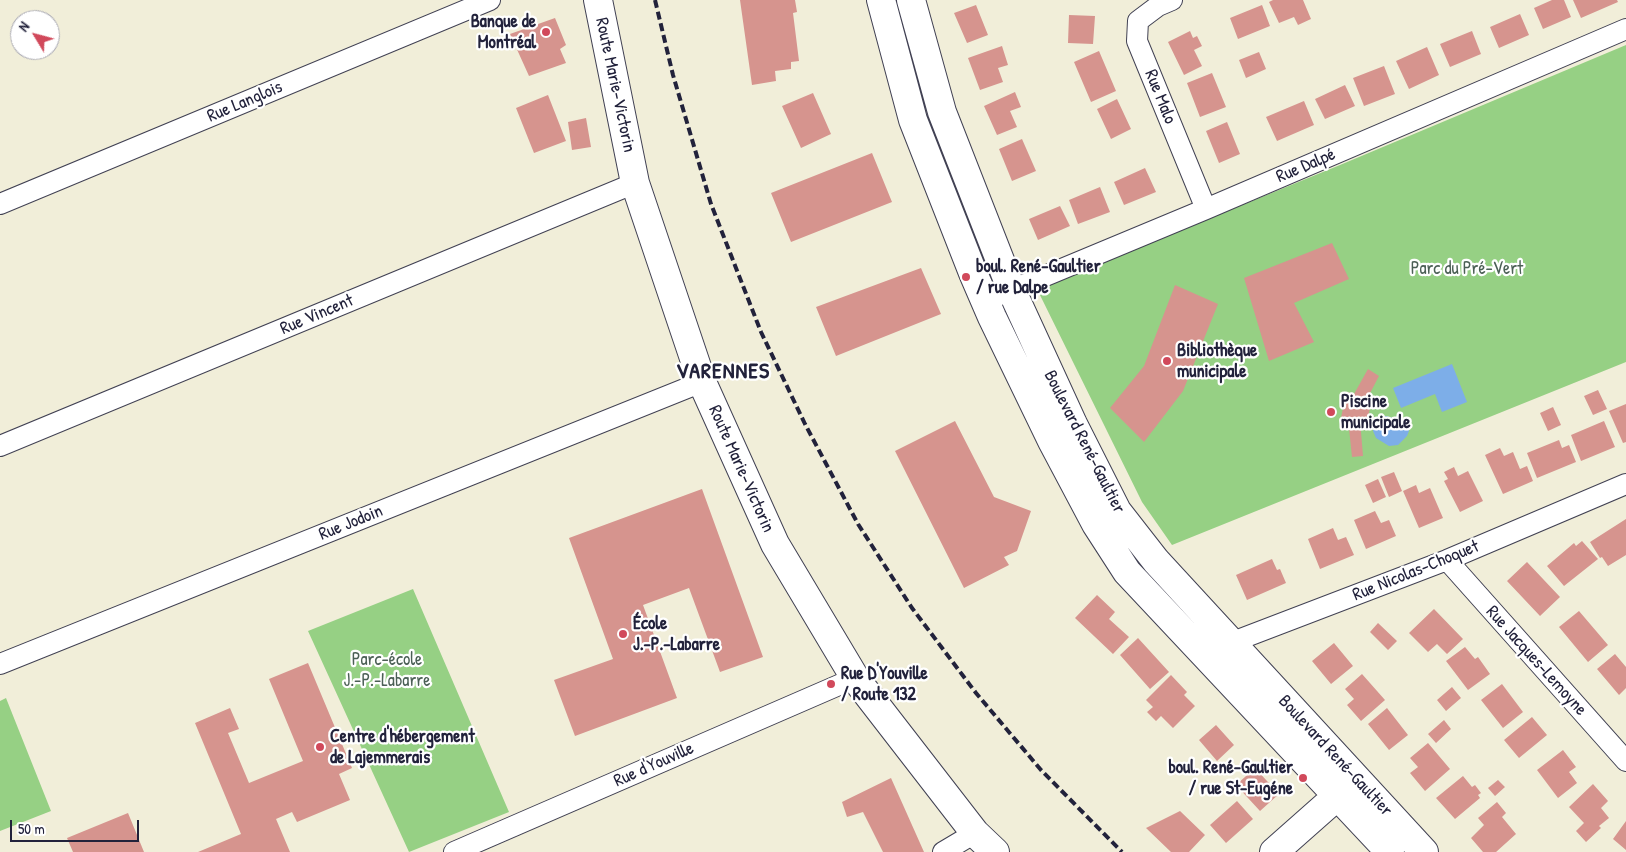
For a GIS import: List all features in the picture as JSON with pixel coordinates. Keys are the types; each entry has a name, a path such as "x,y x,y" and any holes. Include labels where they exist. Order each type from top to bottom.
{"street":[{"name":"Rue Langlois","path":"0,204 490,0"},
{"name":"Route Marie-Victorin","path":"598,0 635,183 702,382 775,544 854,678 975,833 995,852"},
{"name":"Boulevard René-Gaultier","path":"881,0 913,120 985,301 1052,441 1106,517 1156,562 1230,644 1347,788 1390,852"},
{"name":"Boulevard René-Gaultier","path":"911,0 942,112 1012,290 1069,415 1127,572 1209,661 1347,788 1424,852"},
{"name":"Rue Malo","path":"1172,0 1158,6 1138,21 1137,41 1206,209"},
{"name":"Rue Dalpé","path":"985,301 1206,209 1626,29"},
{"name":"Rue Vincent","path":"0,446 635,183"},
{"name":"Rue Jodoin","path":"0,664 702,382"},
{"name":"Rue Nicolas-Choquet","path":"1209,661 1230,644 1447,560 1626,484"},
{"name":"Rue Jacques-Lemoyne","path":"1447,560 1626,761"},
{"name":"Rue d'Youville","path":"454,852 854,678"},
{"path":"1274,852 1347,788"},
{"path":"943,852 975,833"}],"green space":[{"name":"Parc du Pré-Vert","path":"1626,45 1626,362 1172,545 1142,502 1037,289"},
{"name":"Parc-école J.-P.-Labarre","path":"413,589 509,812 409,852 308,631"},
{"path":"6,698 51,811 0,831 0,701"}],"water":[{"path":"1452,364 1467,402 1442,412 1435,394 1401,408 1393,388"},
{"path":"1386,416 1409,423 1407,436 1398,445 1389,446 1376,438 1373,431 1373,425 1377,419"}],"building":[{"path":"740,0 795,0 797,12 793,13 799,61 791,62 791,69 775,71 776,81 752,85"},
{"path":"1273,0 1303,0 1311,19 1298,25 1294,17 1279,23 1269,2"},
{"path":"1552,0 1564,0 1571,17 1543,29 1534,8"},
{"path":"1573,0 1617,0 1618,2 1581,18"},
{"path":"976,5 988,35 967,43 954,13"},
{"path":"1262,5 1270,26 1238,39 1230,18"},
{"path":"1520,14 1529,35 1499,48 1490,27"},
{"path":"1069,15 1095,16 1093,44 1068,43"},
{"path":"555,18 566,45 560,49 566,63 529,76 510,34"},
{"path":"1190,31 1193,38 1197,36 1202,46 1194,50 1202,66 1184,75 1168,42"},
{"path":"1472,31 1481,54 1450,67 1440,44"},
{"path":"1002,46 1008,65 998,68 1003,82 980,90 968,58"},
{"path":"1427,47 1439,75 1409,89 1396,61"},
{"path":"1099,51 1116,91 1091,102 1074,62"},
{"path":"1259,52 1266,69 1246,78 1239,60"},
{"path":"1384,66 1395,94 1364,106 1353,78"},
{"path":"1212,73 1226,107 1200,117 1187,83"},
{"path":"1345,85 1355,106 1325,119 1315,99"},
{"path":"1015,92 1021,107 1010,111 1017,127 997,135 984,106"},
{"path":"813,93 831,134 801,148 782,106"},
{"path":"548,95 566,141 534,153 516,108"},
{"path":"1117,99 1131,129 1111,139 1097,109"},
{"path":"1304,101 1314,125 1277,141 1266,117"},
{"path":"586,118 591,147 572,150 568,122"},
{"path":"1227,122 1240,154 1219,163 1206,131"},
{"path":"1022,139 1036,171 1012,181 999,149"},
{"path":"872,153 892,202 791,242 771,193"},
{"path":"1145,168 1156,192 1124,205 1114,182"},
{"path":"1100,187 1110,212 1078,224 1069,200"},
{"path":"1060,206 1070,226 1038,240 1029,219"},
{"path":"1332,243 1349,279 1294,303 1314,342 1269,361 1244,278"},
{"path":"921,268 941,314 836,356 816,307"},
{"path":"1175,285 1218,304 1183,391 1144,442 1110,408 1144,366"},
{"path":"1368,369 1379,376 1367,399 1372,400 1367,421 1360,420 1363,456 1352,457 1348,419 1341,418 1347,392 1354,394"},
{"path":"1598,390 1607,409 1593,415 1584,396"},
{"path":"1626,404 1626,442 1623,443 1609,411"},
{"path":"1553,407 1561,425 1548,431 1540,413"},
{"path":"955,421 994,497 1031,511 1017,551 1004,557 1009,565 964,588 895,451"},
{"path":"1604,421 1615,447 1581,461 1571,435"},
{"path":"1559,440 1562,448 1569,445 1576,462 1537,478 1527,453"},
{"path":"1500,448 1504,456 1513,452 1520,469 1527,466 1533,481 1503,494 1485,455"},
{"path":"1454,467 1458,476 1468,471 1483,501 1460,512 1444,481 1448,479 1444,472"},
{"path":"1394,472 1402,491 1389,497 1381,477"},
{"path":"1378,479 1386,497 1373,503 1365,485"},
{"path":"1416,485 1419,493 1430,488 1443,518 1419,528 1403,491"},
{"path":"702,489 763,657 720,672 689,588 643,605 677,698 575,736 554,680 613,659 569,538"},
{"path":"1375,511 1381,523 1389,520 1396,536 1366,549 1354,520"},
{"path":"1626,519 1626,555 1608,566 1602,557 1600,558 1590,542"},
{"path":"1333,528 1338,540 1346,537 1354,555 1320,569 1308,539"},
{"path":"1582,541 1598,559 1564,586 1547,566 1574,543 1576,546"},
{"path":"1272,559 1277,570 1280,569 1286,583 1247,600 1236,575"},
{"path":"1527,562 1560,597 1540,616 1507,581"},
{"path":"1097,595 1115,612 1109,619 1129,637 1113,654 1075,618"},
{"path":"1434,609 1463,639 1447,654 1437,644 1428,652 1409,633"},
{"path":"1579,611 1608,645 1588,662 1559,627"},
{"path":"1378,623 1397,641 1388,650 1370,632"},
{"path":"1138,638 1169,672 1150,689 1120,655"},
{"path":"1334,643 1353,666 1331,684 1312,661"},
{"path":"1465,647 1475,659 1478,657 1490,674 1468,690 1446,661"},
{"path":"1615,654 1626,667 1626,688 1619,695 1597,669"},
{"name":"Centre d'hébergement de Lajemmerais","path":"308,663 352,768 339,774 350,800 297,822 292,812 276,819 290,852 198,852 241,834 195,723 230,708 239,729 228,733 249,783 303,761 269,679"},
{"path":"1362,674 1385,700 1361,721 1347,705 1354,699 1345,689"},
{"path":"1171,675 1187,692 1184,695 1195,706 1173,728 1161,716 1156,721 1147,712 1153,707 1146,700"},
{"path":"1502,684 1523,712 1503,728 1481,700"},
{"path":"1452,687 1461,698 1446,711 1437,700"},
{"path":"1387,708 1408,735 1389,750 1368,724"},
{"path":"1532,717 1547,735 1519,758 1504,740"},
{"path":"1444,720 1451,729 1436,743 1428,734"},
{"path":"1216,725 1234,745 1217,761 1199,740"},
{"path":"1428,743 1450,769 1425,791 1410,773 1418,767 1410,758"},
{"path":"1563,750 1576,767 1569,772 1577,783 1558,798 1537,770"},
{"path":"1255,768 1279,794 1260,811 1236,785"},
{"path":"1463,776 1472,787 1475,785 1481,793 1478,795 1480,798 1455,819 1436,798"},
{"path":"891,778 924,852 883,852 863,812 847,817 842,802"},
{"path":"1498,780 1505,787 1495,796 1488,788"},
{"path":"1593,784 1608,801 1601,808 1609,818 1599,826 1601,828 1586,842 1576,831 1584,823 1569,807"},
{"path":"1237,801 1253,819 1226,843 1210,825"},
{"path":"1497,802 1506,813 1502,817 1516,834 1496,852 1483,852 1471,838 1484,825 1478,818"},
{"path":"1180,811 1205,835 1189,852 1171,852 1146,828"},
{"path":"128,813 144,852 73,852 67,838"},
{"path":"1626,821 1626,850 1613,839"}],"railway":[{"path":"655,0 673,75 711,204 761,332 805,424 858,524 912,608 976,693 1041,770 1122,852"}],"place":[{"name":"Banque de Montréal","path":"546,32"},
{"name":"boul. René-Gaultier / rue Dalpe","path":"966,277"},
{"name":"Bibliothèque municipale","path":"1167,361"},
{"name":"Piscine municipale","path":"1331,412"},
{"name":"École J.-P.-Labarre","path":"623,634"},
{"name":"Rue D'Youville / Route 132","path":"831,684"},
{"name":"Centre d'hébergement de Lajemmerais","path":"320,747"},
{"name":"boul. René-Gaultier / rue St-Eugéne","path":"1303,778"}],"district":[{"name":"VARENNES","path":"723,372"}]}
